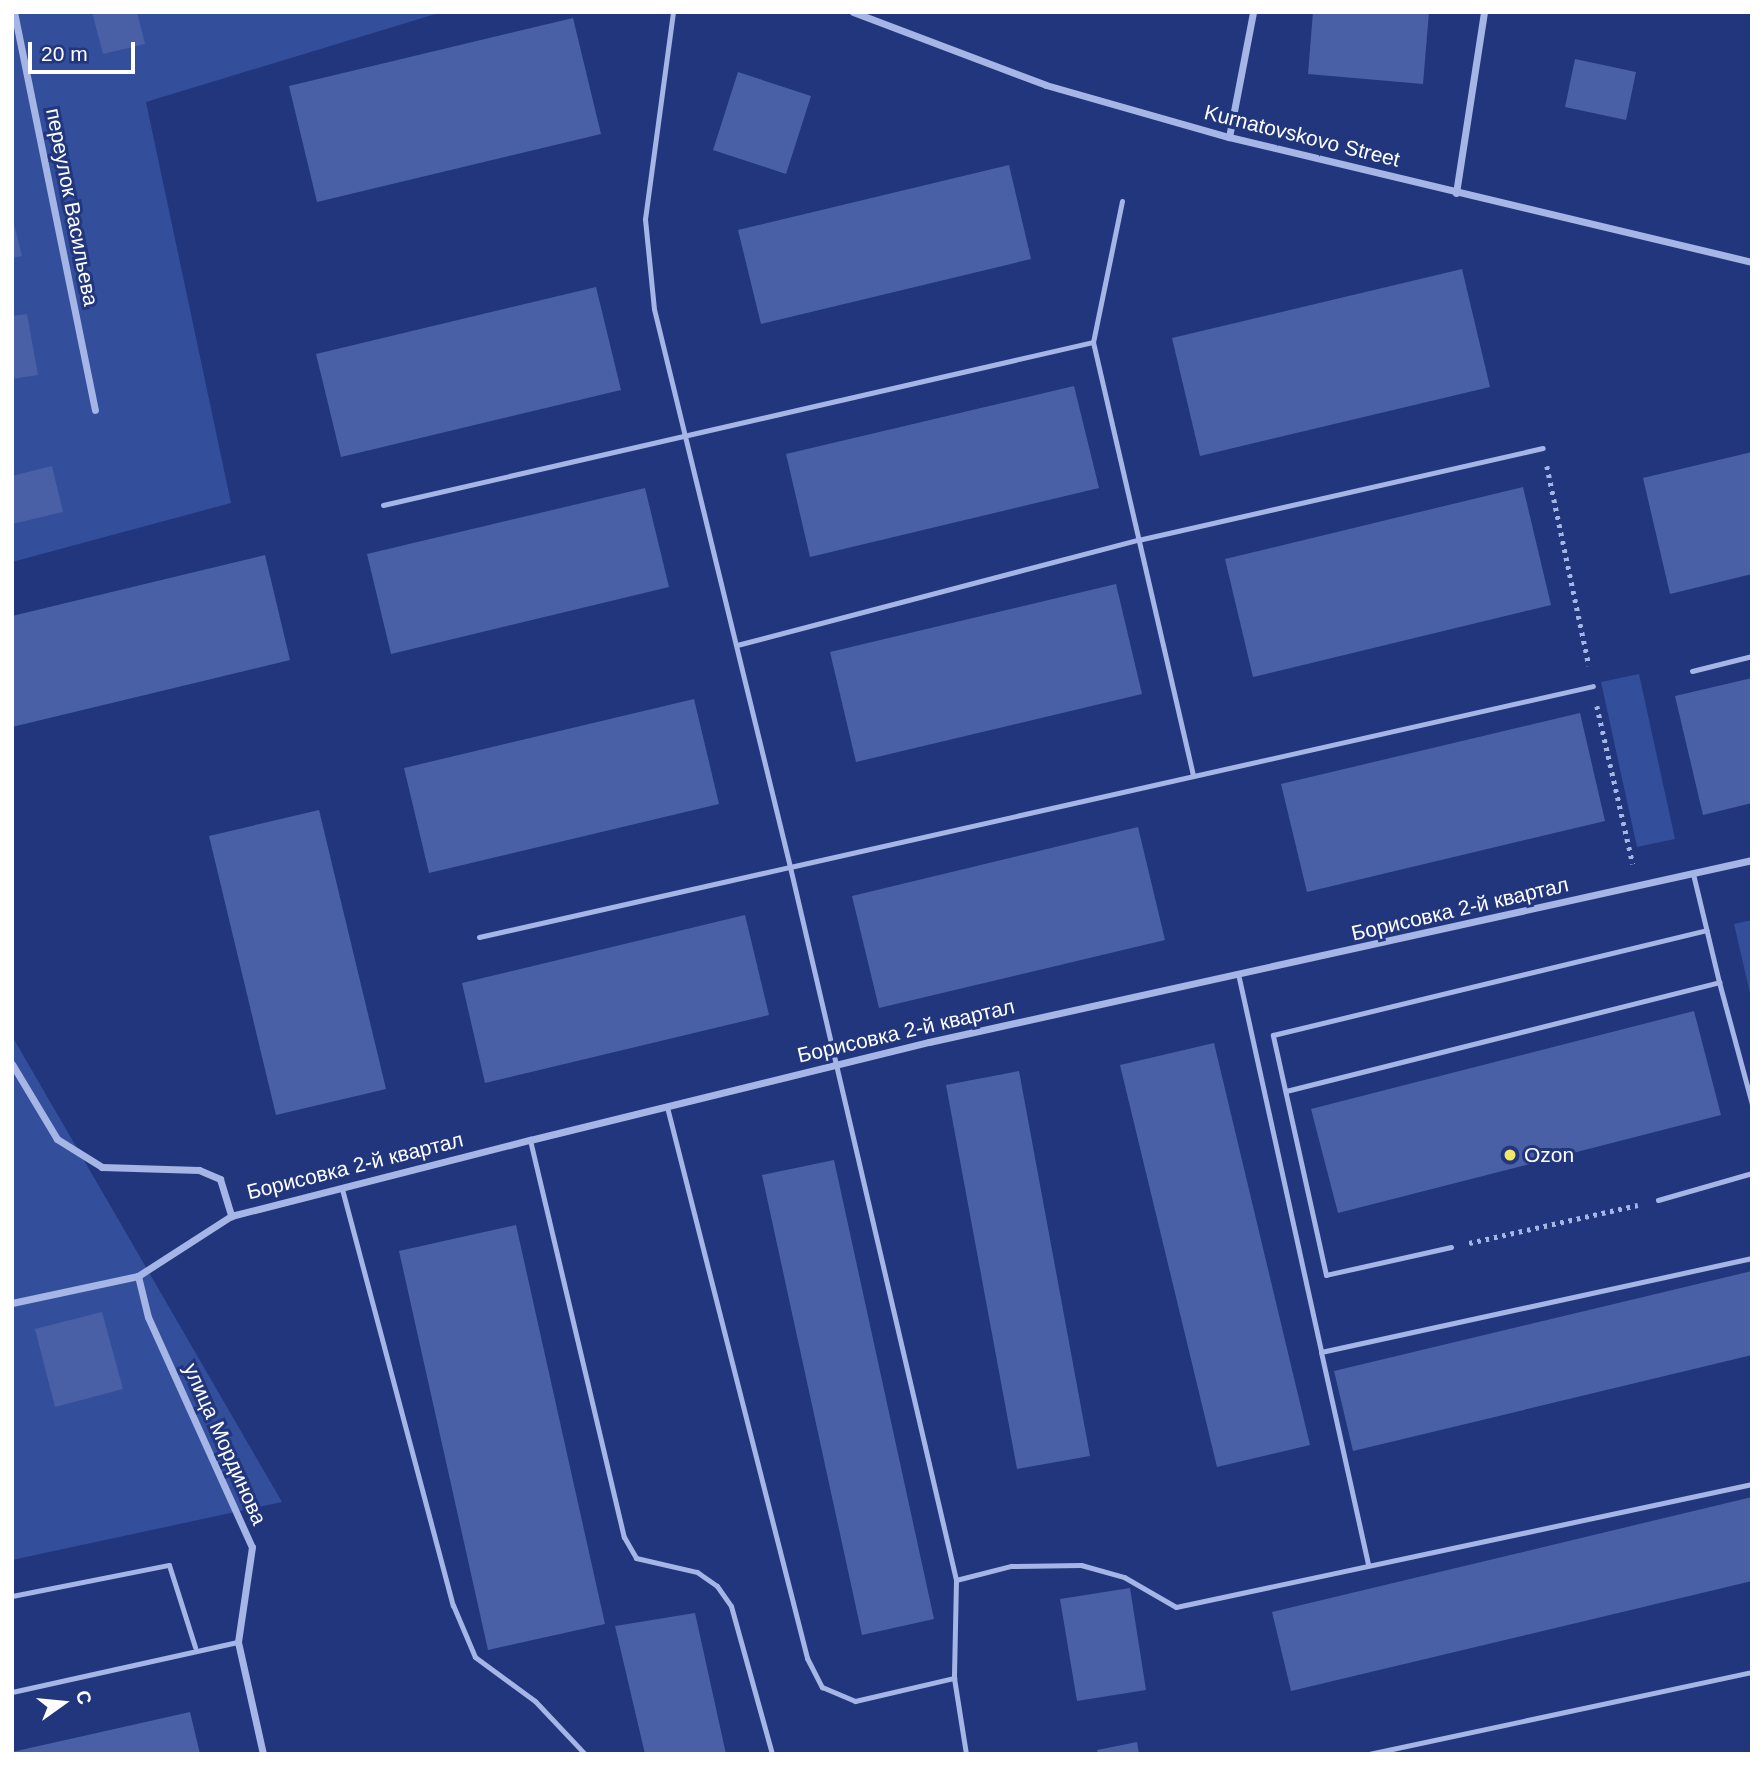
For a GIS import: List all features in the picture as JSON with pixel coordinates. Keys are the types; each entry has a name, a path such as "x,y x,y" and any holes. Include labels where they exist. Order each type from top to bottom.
{"street":[{"name":"переулок Васильева","path":"15,12 95,410"},
{"name":"Kurnatovskovo Street","path":"853,12 1045,85 1229,137 1752,262"},
{"path":"1229,137 1253,12"},
{"path":"1456,193 1484,12"},
{"name":"Борисовка 2-й квартал","path":"12,1303 138,1276 231,1216 838,1064 1239,978 1752,860"},
{"path":"12,1064 57,1139 102,1167 199,1170 220,1179 231,1216"},
{"name":"улица Мординова","path":"138,1276 148,1317 252,1548 238,1642 263,1754"}],"lane":[{"path":"673,12 645,219 654,309 838,1064 956,1580 954,1678 965,1754"},
{"path":"1122,201 1093,342 1193,775"},
{"path":"383,505 1093,342"},
{"path":"737,645 1138,540 1543,448"},
{"path":"1692,671 1752,656"},
{"path":"480,937 1592,686"},
{"path":"1693,874 1752,1104"},
{"path":"1451,1247 1326,1275 1273,1035 1706,930"},
{"path":"1239,978 1368,1564"},
{"path":"1286,1091 1719,982"},
{"path":"667,1107 807,1658 822,1687 855,1701 954,1678"},
{"path":"530,1140 624,1537 636,1558 697,1572 717,1586 731,1606 772,1754"},
{"path":"1658,1200 1752,1173"},
{"path":"342,1189 453,1605 475,1657 535,1701 584,1754"},
{"path":"1321,1352 1752,1258"},
{"path":"956,1580 1011,1566 1081,1565 1124,1577 1176,1607 1368,1564 1752,1485"},
{"path":"12,1596 169,1565 195,1647"},
{"path":"12,1692 195,1647 238,1642"},
{"path":"1369,1754 1752,1672"}],"path":[{"path":"1451,1247 1658,1200"}],"shaded area":[{"path":"12,12 442,12 146,102 231,503 12,562"},
{"path":"1639,674 1675,839 1637,847 1601,682"},
{"path":"1752,920 1752,1002 1734,924"},
{"path":"12,1036 282,1502 12,1560"}],"building":[{"path":"92,12 137,12 145,44 103,54"},
{"path":"1313,12 1429,12 1423,84 1308,74"},
{"path":"573,18 601,134 317,202 289,86"},
{"path":"1575,59 1636,72 1626,120 1565,107"},
{"path":"738,72 811,96 786,174 713,150"},
{"path":"1009,165 1031,259 761,324 738,230"},
{"path":"12,216 22,256 12,258"},
{"path":"1462,269 1490,387 1200,456 1172,338"},
{"path":"596,287 621,390 341,457 316,354"},
{"path":"27,314 38,375 12,379 12,316"},
{"path":"1074,386 1099,488 810,557 786,454"},
{"path":"1752,452 1752,574 1670,594 1643,478"},
{"path":"52,466 63,512 12,524 12,476"},
{"path":"1523,487 1551,605 1253,677 1225,559"},
{"path":"645,488 669,587 391,654 367,554"},
{"path":"265,555 290,660 12,727 12,616"},
{"path":"1116,584 1142,694 856,762 830,652"},
{"path":"1752,678 1752,803 1703,815 1675,696"},
{"path":"694,699 719,804 429,873 404,768"},
{"path":"1580,713 1605,821 1307,892 1281,784"},
{"path":"319,810 386,1089 276,1115 209,836"},
{"path":"1138,827 1165,940 879,1008 852,896"},
{"path":"745,915 769,1015 485,1083 462,983"},
{"path":"1694,1011 1721,1115 1338,1213 1311,1109"},
{"path":"1214,1043 1310,1445 1217,1467 1120,1065"},
{"path":"1019,1071 1090,1456 1017,1469 946,1085"},
{"path":"834,1160 934,1619 862,1635 762,1175"},
{"path":"516,1225 605,1624 488,1650 399,1251"},
{"path":"1752,1271 1752,1355 1353,1451 1334,1371"},
{"path":"102,1312 123,1389 55,1407 35,1329"},
{"path":"1752,1497 1752,1581 1291,1691 1272,1612"},
{"path":"1130,1588 1146,1690 1077,1701 1060,1599"},
{"path":"695,1613 726,1754 645,1754 615,1626"},
{"path":"190,1712 200,1754 12,1754 12,1752"},
{"path":"1137,1742 1139,1754 1098,1754 1097,1750"}],"place":[{"name":"Ozon","path":"1510,1155"}]}
